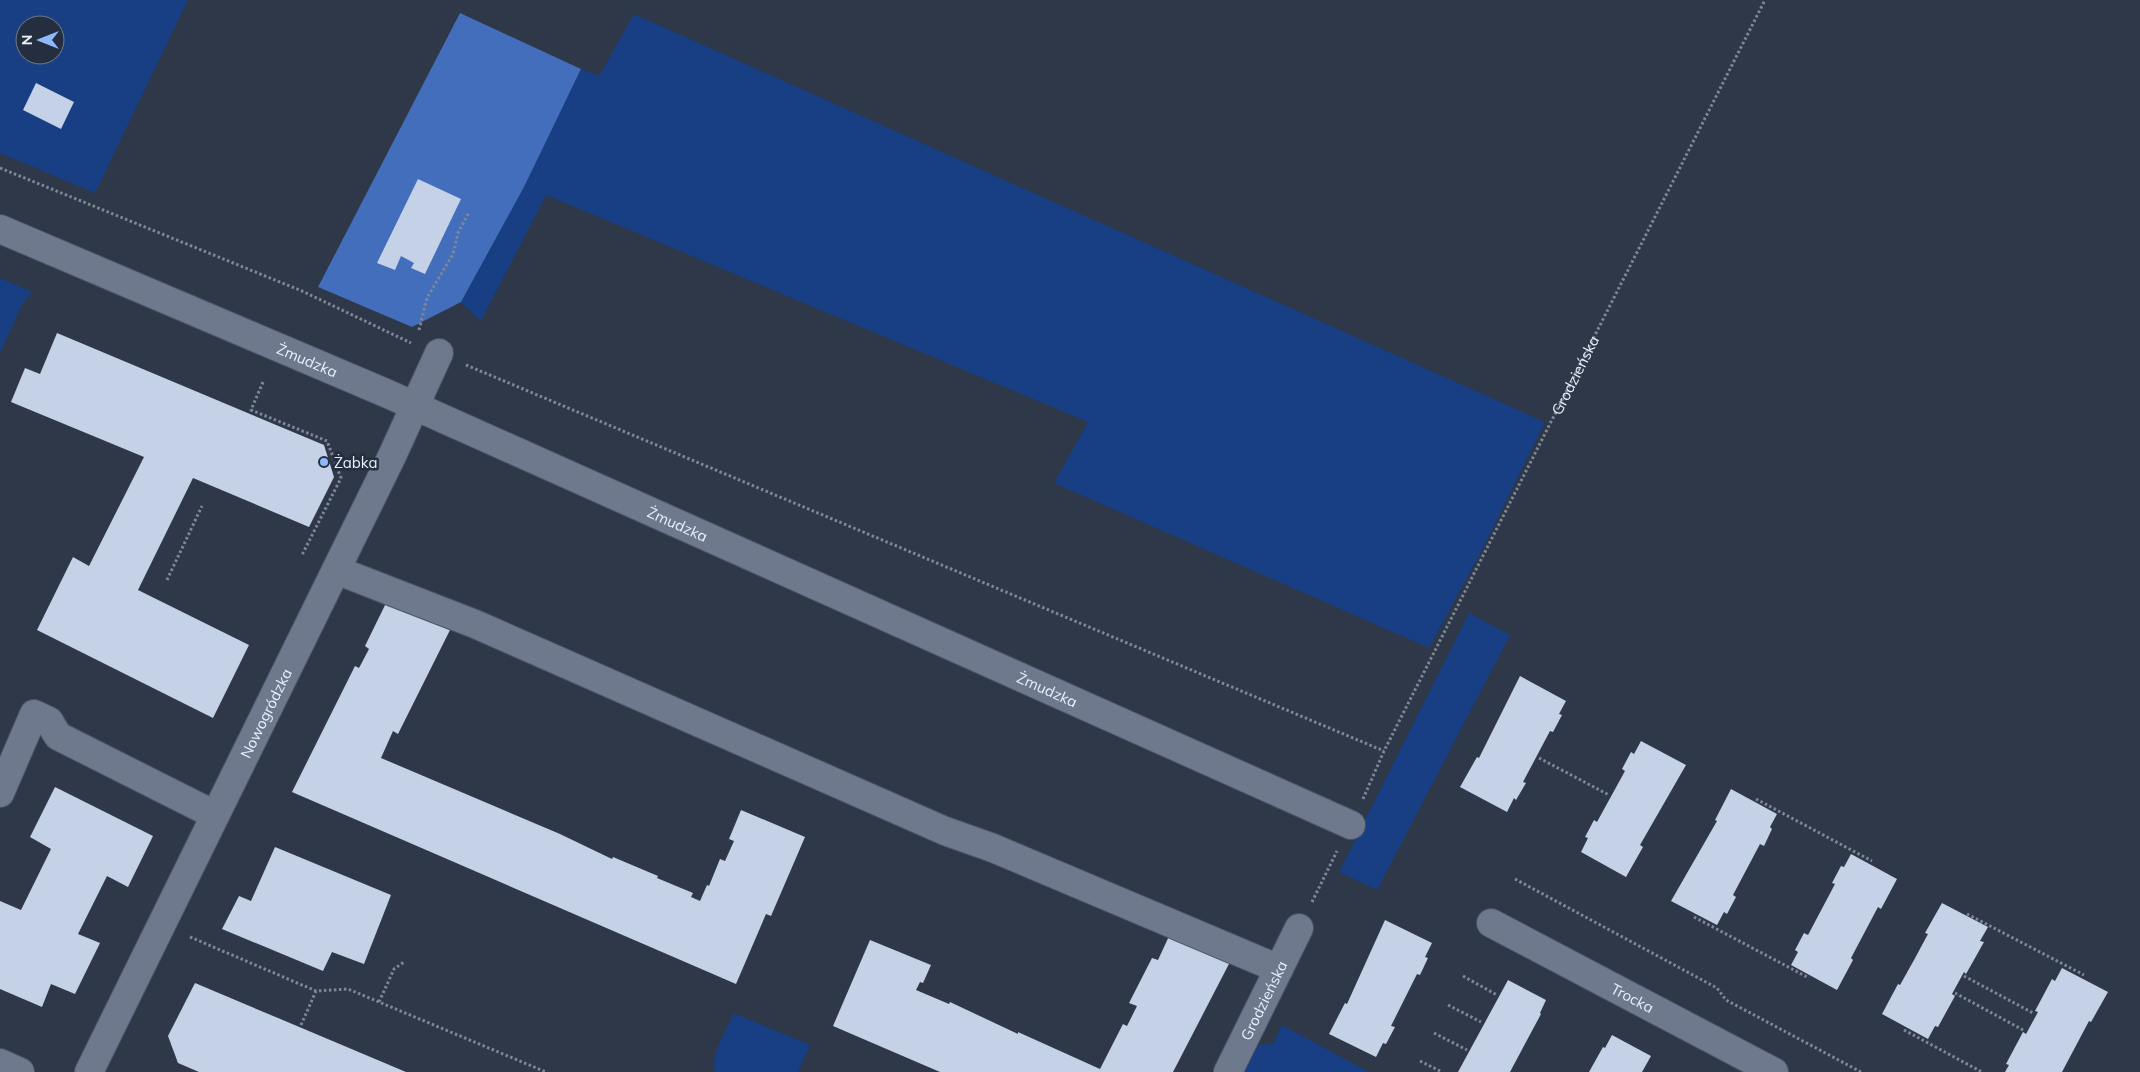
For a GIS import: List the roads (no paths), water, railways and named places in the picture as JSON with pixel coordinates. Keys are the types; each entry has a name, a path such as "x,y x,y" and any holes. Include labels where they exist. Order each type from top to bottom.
{"street":[{"name":"Żmudzka","path":"0,229 414,406 1351,825"},
{"name":"Nowogródzka","path":"89,1072 392,456 439,353"},
{"path":"336,570 475,624 927,824 992,848 1279,969"},
{"path":"0,793 34,714 49,721 58,736 215,815"},
{"name":"Trocka","path":"1491,923 1774,1072"},
{"name":"Grodzieńska","path":"1228,1072 1299,928"},
{"path":"0,1063 20,1072"}],"place":[{"name":"Żabka","path":"324,462"}]}
